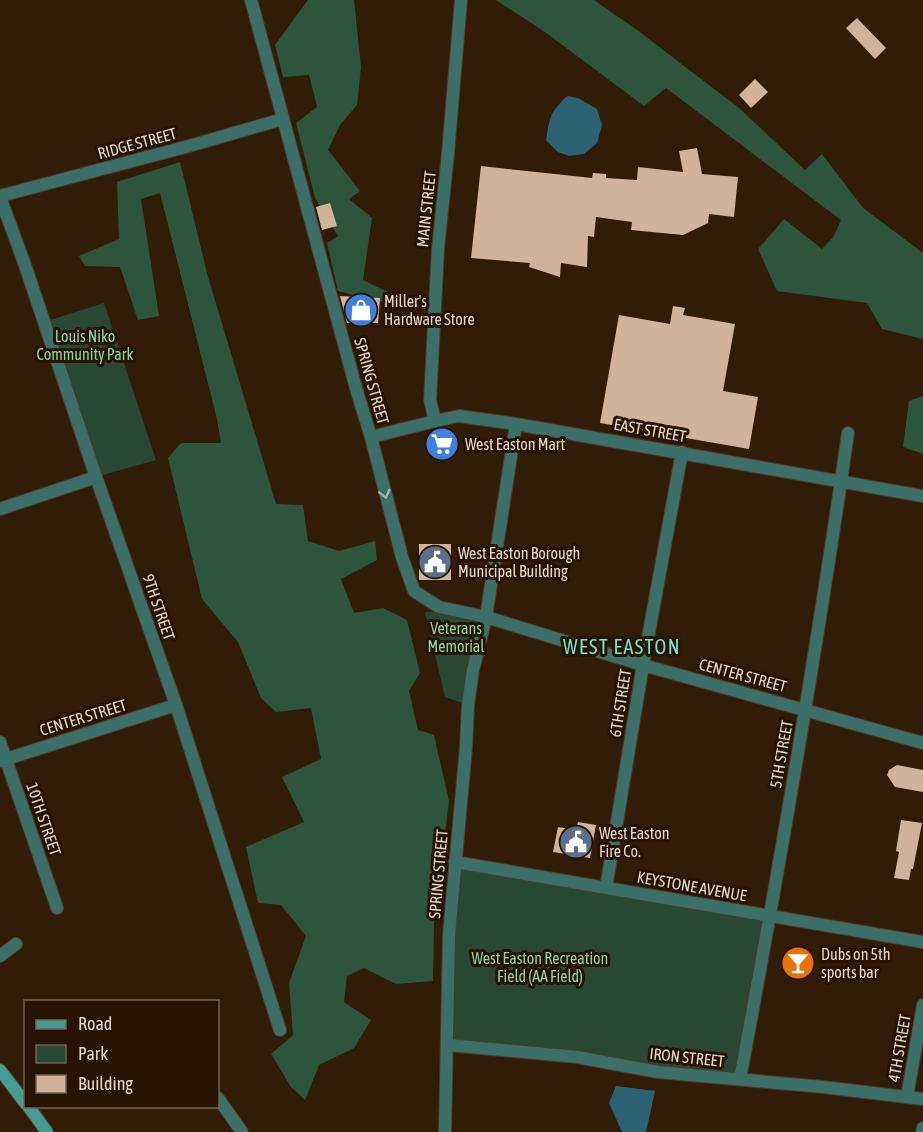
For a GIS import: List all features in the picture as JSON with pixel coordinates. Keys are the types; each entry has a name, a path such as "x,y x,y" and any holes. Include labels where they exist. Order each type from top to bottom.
{"main road":[{"path":"0,1070 24,1101"},
{"path":"29,1108 47,1132"}],"street":[{"name":"SPRING STREET","path":"251,0 393,525 414,591 439,607 486,617"},
{"name":"MAIN STREET","path":"435,421 430,400 438,249 461,0"},
{"name":"RIDGE STREET","path":"0,196 283,119"},
{"name":"9TH STREET","path":"0,196 176,705 280,1030"},
{"name":"EAST STREET","path":"371,437 459,416 516,424 923,496"},
{"name":"SPRING STREET","path":"445,1132 449,935 468,705 473,670 486,617 516,424"},
{"name":"5TH STREET","path":"740,1079 771,916 848,433"},
{"name":"6TH STREET","path":"606,888 643,665 682,453"},
{"path":"0,509 96,477"},
{"name":"CENTER STREET","path":"486,617 643,665 923,743"},
{"name":"CENTER STREET","path":"3,760 176,705"},
{"name":"10TH STREET","path":"0,742 3,760 57,908"},
{"name":"KEYSTONE AVENUE","path":"455,862 923,942"},
{"path":"0,956 16,944"},
{"name":"4TH STREET","path":"907,1097 923,1005"},
{"name":"IRON STREET","path":"448,1045 577,1057 658,1072 824,1086 923,1099"},
{"path":"219,1099 242,1132"}],"green space":[{"path":"308,0 354,0 361,67 357,105 340,125 328,150 360,191 349,199 372,218 363,280 388,292 389,304 338,291 327,243 338,236 315,198 296,123 317,107 309,75 283,77 275,45"},
{"path":"496,0 594,0 739,108 805,170 822,154 863,208 923,253 923,339 882,329 867,303 777,291 758,249 784,219 822,249 834,236 841,220 666,88 644,106 545,32"},
{"path":"180,162 208,277 276,504 303,505 308,541 339,551 375,541 377,560 341,579 354,613 383,608 407,620 420,673 409,691 418,730 434,735 449,801 434,923 433,981 396,984 364,968 347,976 344,1002 371,1020 354,1048 319,1065 305,1100 291,1087 271,1054 293,1035 289,983 306,936 281,905 258,903 246,847 304,822 282,777 321,759 311,708 276,712 261,698 238,642 202,599 168,458 181,443 221,443 217,419 160,193 141,199 159,316 138,320 120,267 85,266 79,256 119,239 117,182"},
{"name":"Louis Niko Community Park","path":"104,303 156,460 96,477 44,322"},
{"path":"923,396 923,454 903,447 909,401"},
{"name":"Veterans Memorial","path":"457,611 486,617 468,705 445,697 425,612"},
{"name":"West Easton Recreation Field (AA Field)","path":"455,862 771,916 740,1079 448,1045"}],"water":[{"path":"567,96 578,98 597,109 602,125 597,143 584,154 569,156 558,152 546,140 551,116"},
{"path":"616,1086 655,1091 646,1132 622,1132 609,1103"}],"building":[{"path":"857,18 886,48 875,59 846,28"},
{"path":"755,79 768,92 751,108 739,95"},
{"path":"697,148 702,174 738,177 734,217 709,214 708,223 683,235 631,230 632,222 596,217 594,237 588,236 587,267 561,263 560,277 529,267 530,263 471,258 481,166 592,178 593,173 606,174 606,178 637,180 638,167 683,172 679,151"},
{"path":"330,203 337,226 322,230 316,207"},
{"name":"Miller's Hardware Store","path":"340,296 380,298 378,323 347,323"},
{"path":"673,306 685,308 683,315 735,324 723,391 758,397 749,449 600,423 619,315 670,324"},
{"name":"West Easton Borough Municipal Building","path":"419,544 451,544 451,580 419,580"},
{"path":"897,765 923,770 923,792 895,787 887,775 889,770"},
{"path":"901,820 922,823 909,880 894,878 899,852 896,851"},
{"path":"578,822 596,825 590,858 553,852 558,827 576,830"}],"place":[{"name":"Miller's Hardware Store","path":"361,310"},
{"name":"West Easton Mart","path":"442,444"},
{"name":"West Easton Borough Municipal Building","path":"435,562"},
{"name":"West Easton Fire Co.","path":"576,842"},
{"name":"Dubs on 5th sports bar","path":"798,963"}],"district":[{"name":"WEST EASTON","path":"622,646"}]}
